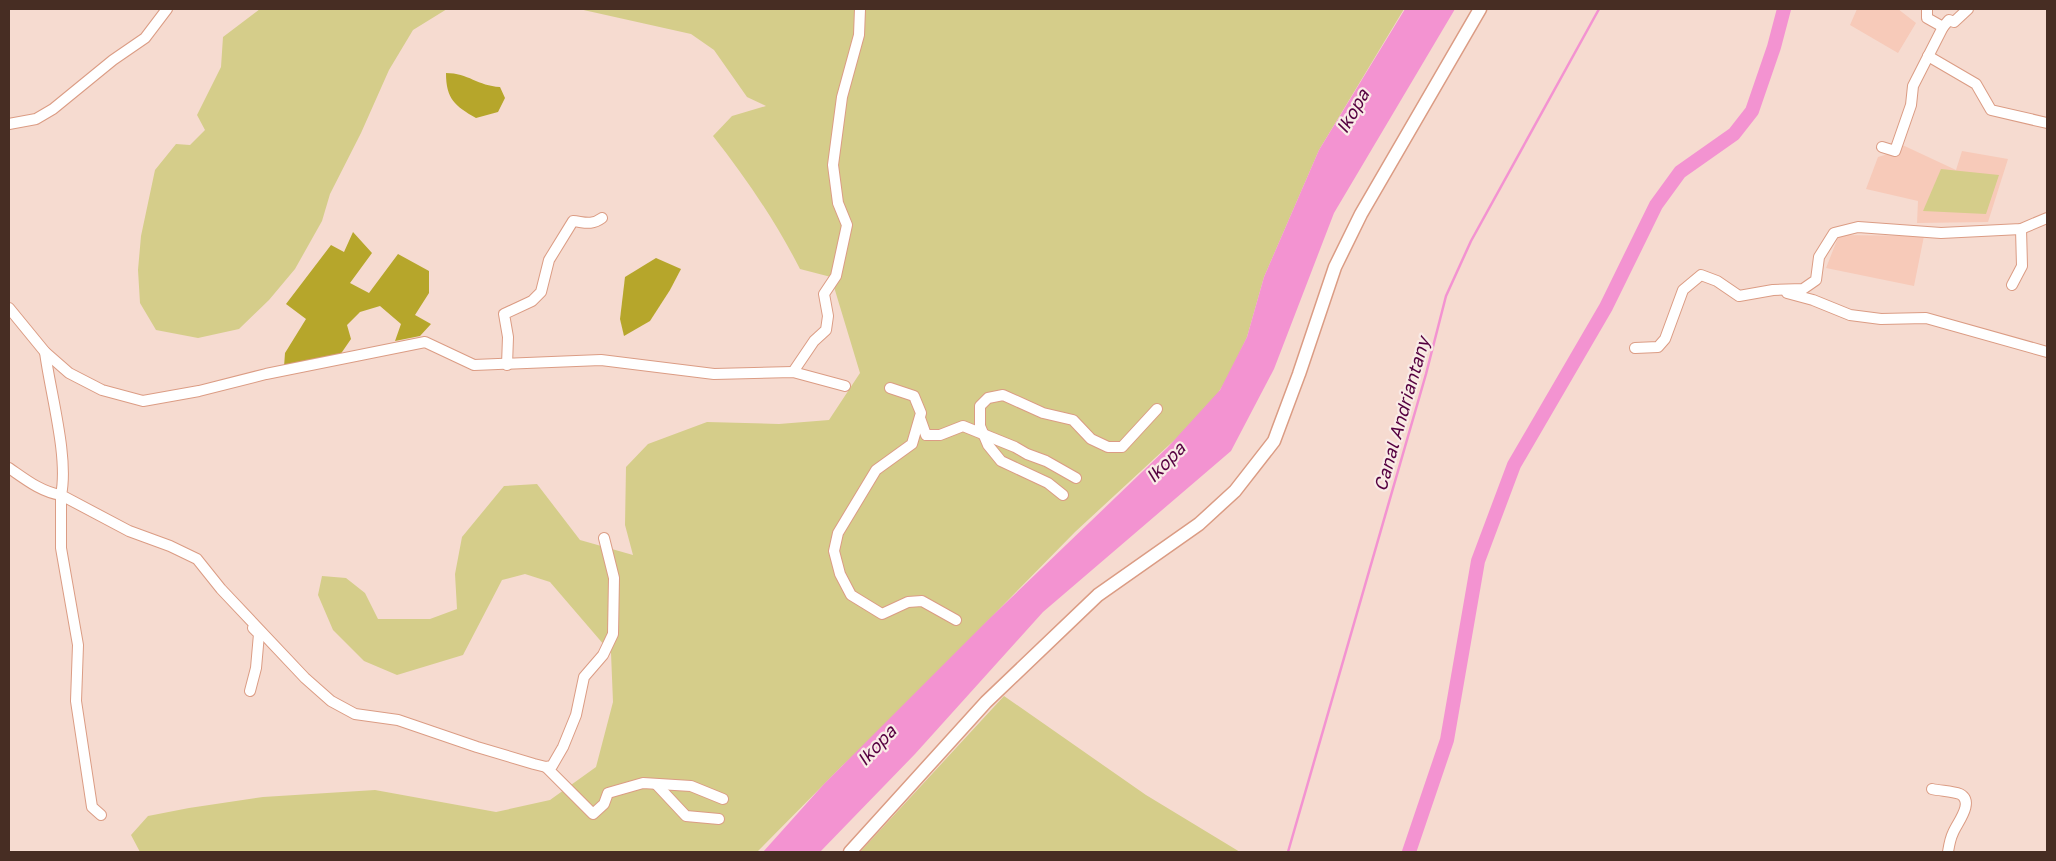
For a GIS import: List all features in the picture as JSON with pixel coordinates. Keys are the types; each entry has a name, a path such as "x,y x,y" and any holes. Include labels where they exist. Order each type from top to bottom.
{"main road":[{"path":"850,852 986,702 1098,595 1199,524 1235,490 1274,441 1335,267 1366,205 1480,9"}],"street":[{"path":"9,124 36,120 53,110 112,60 145,38 167,9"},
{"path":"793,372 814,341 826,330 828,316 824,294 836,276 847,225 838,203 833,165 842,97 860,35 860,9"},
{"path":"1927,9 1927,18 1943,27"},
{"path":"1882,147 1895,151 1911,105 1913,86 1928,56 1948,20 1954,22 1968,9"},
{"path":"1928,56 1976,84 1991,110 2047,124"},
{"path":"507,364 508,338 504,314 532,301 541,292 549,260 573,221 583,225 597,222 602,218"},
{"path":"1635,348 1658,347 1665,339 1683,290 1701,276 1717,281 1739,296 1773,290 1803,289 1816,280 1819,257 1834,233 1858,227 1941,233 2021,229 2047,218"},
{"path":"2012,285 2022,266 2021,229"},
{"path":"1773,290 1813,300 1850,314 1882,319 1926,318 2047,352"},
{"path":"9,308 45,352 69,372 102,390 143,401 200,391 266,374 425,342 474,365 601,360 714,374 793,372 845,386"},
{"path":"45,352 62,460 64,483 61,494 61,548 78,646 78,717 92,807 101,815"},
{"path":"890,388 914,396 921,413 920,418 912,444 876,470 838,533 834,551 840,574 851,595 882,614 908,602 922,600 956,620"},
{"path":"1063,495 1048,483 1001,461 988,444 980,426 980,406 988,398 1003,395 1044,413 1073,420 1091,439 1108,447 1122,447 1157,409"},
{"path":"920,418 926,435 940,435 963,426 1015,447 1027,454 1046,460 1076,478"},
{"path":"9,468 39,488 61,494 129,531 170,546 197,559 221,589 305,678 330,701 355,714 398,720 477,747 546,767 552,766 563,747 576,715 584,678 603,655 613,634 614,578 604,538"},
{"path":"170,546 202,568 259,634 256,668 250,691"},
{"path":"546,767 593,814 604,804 608,793 643,783 677,787 691,786 723,799"},
{"path":"656,784 686,816 719,819"},
{"path":"1932,789 1958,793 1965,798 1967,804 1952,834 1948,852"}],"shaded area":[{"path":"260,9 447,9 413,30 389,70 361,133 330,194 322,221 295,269 269,300 239,329 198,338 156,330 140,303 138,270 141,236 155,170 176,144 190,145 205,130 197,115 221,67 223,37"},
{"path":"579,9 1404,9 1319,150 1264,277 1247,337 1227,379 1207,410 1075,532 900,713 842,766 757,852 140,852 131,835 148,816 263,797 375,790 496,812 550,800 596,767 613,702 611,653 550,582 525,574 502,580 463,655 397,675 364,661 333,630 318,595 322,576 346,578 365,593 378,619 430,619 457,609 455,574 462,537 504,486 537,484 580,540 633,555 625,525 626,467 648,444 707,422 779,424 829,420 860,373 831,277 800,269 760,201 713,136 732,116 766,106 747,97 714,50 691,34"},
{"path":"1857,9 1898,9 1916,23 1898,53 1850,25"},
{"path":"446,73 461,75 485,84 500,87 505,98 498,112 476,118 462,110 450,96 446,82"},
{"path":"1896,142 1956,170 1962,151 2008,159 1988,222 1917,223 1918,201 1866,189 1878,157 1888,154"},
{"path":"1941,169 1999,175 1986,214 1923,211"},
{"path":"353,232 372,253 350,283 369,293 398,254 429,271 429,293 415,315 431,324 420,336 395,341 401,324 380,306 360,312 347,325 351,339 340,355 284,367 285,353 306,319 286,304 331,245 344,252"},
{"path":"1839,235 1924,236 1914,286 1826,268"},
{"path":"656,258 681,269 650,321 624,336 620,319 625,277"},
{"path":"1004,696 1146,795 1240,852 860,852"}],"water":[{"name":"Ikopa","path":"1405,9 1455,9 1334,213 1274,369 1231,451 1043,612 915,754 820,852 763,852 824,784 989,619 1167,448 1220,390 1247,337 1264,277 1319,150"}],"waterway":[{"name":"Canal Andriantany","path":"1288,852 1426,374 1446,296 1471,241 1599,9"},
{"path":"1409,852 1447,740 1478,561 1514,465 1606,307 1656,205 1680,172 1734,134 1752,111 1774,47 1784,9"}]}
